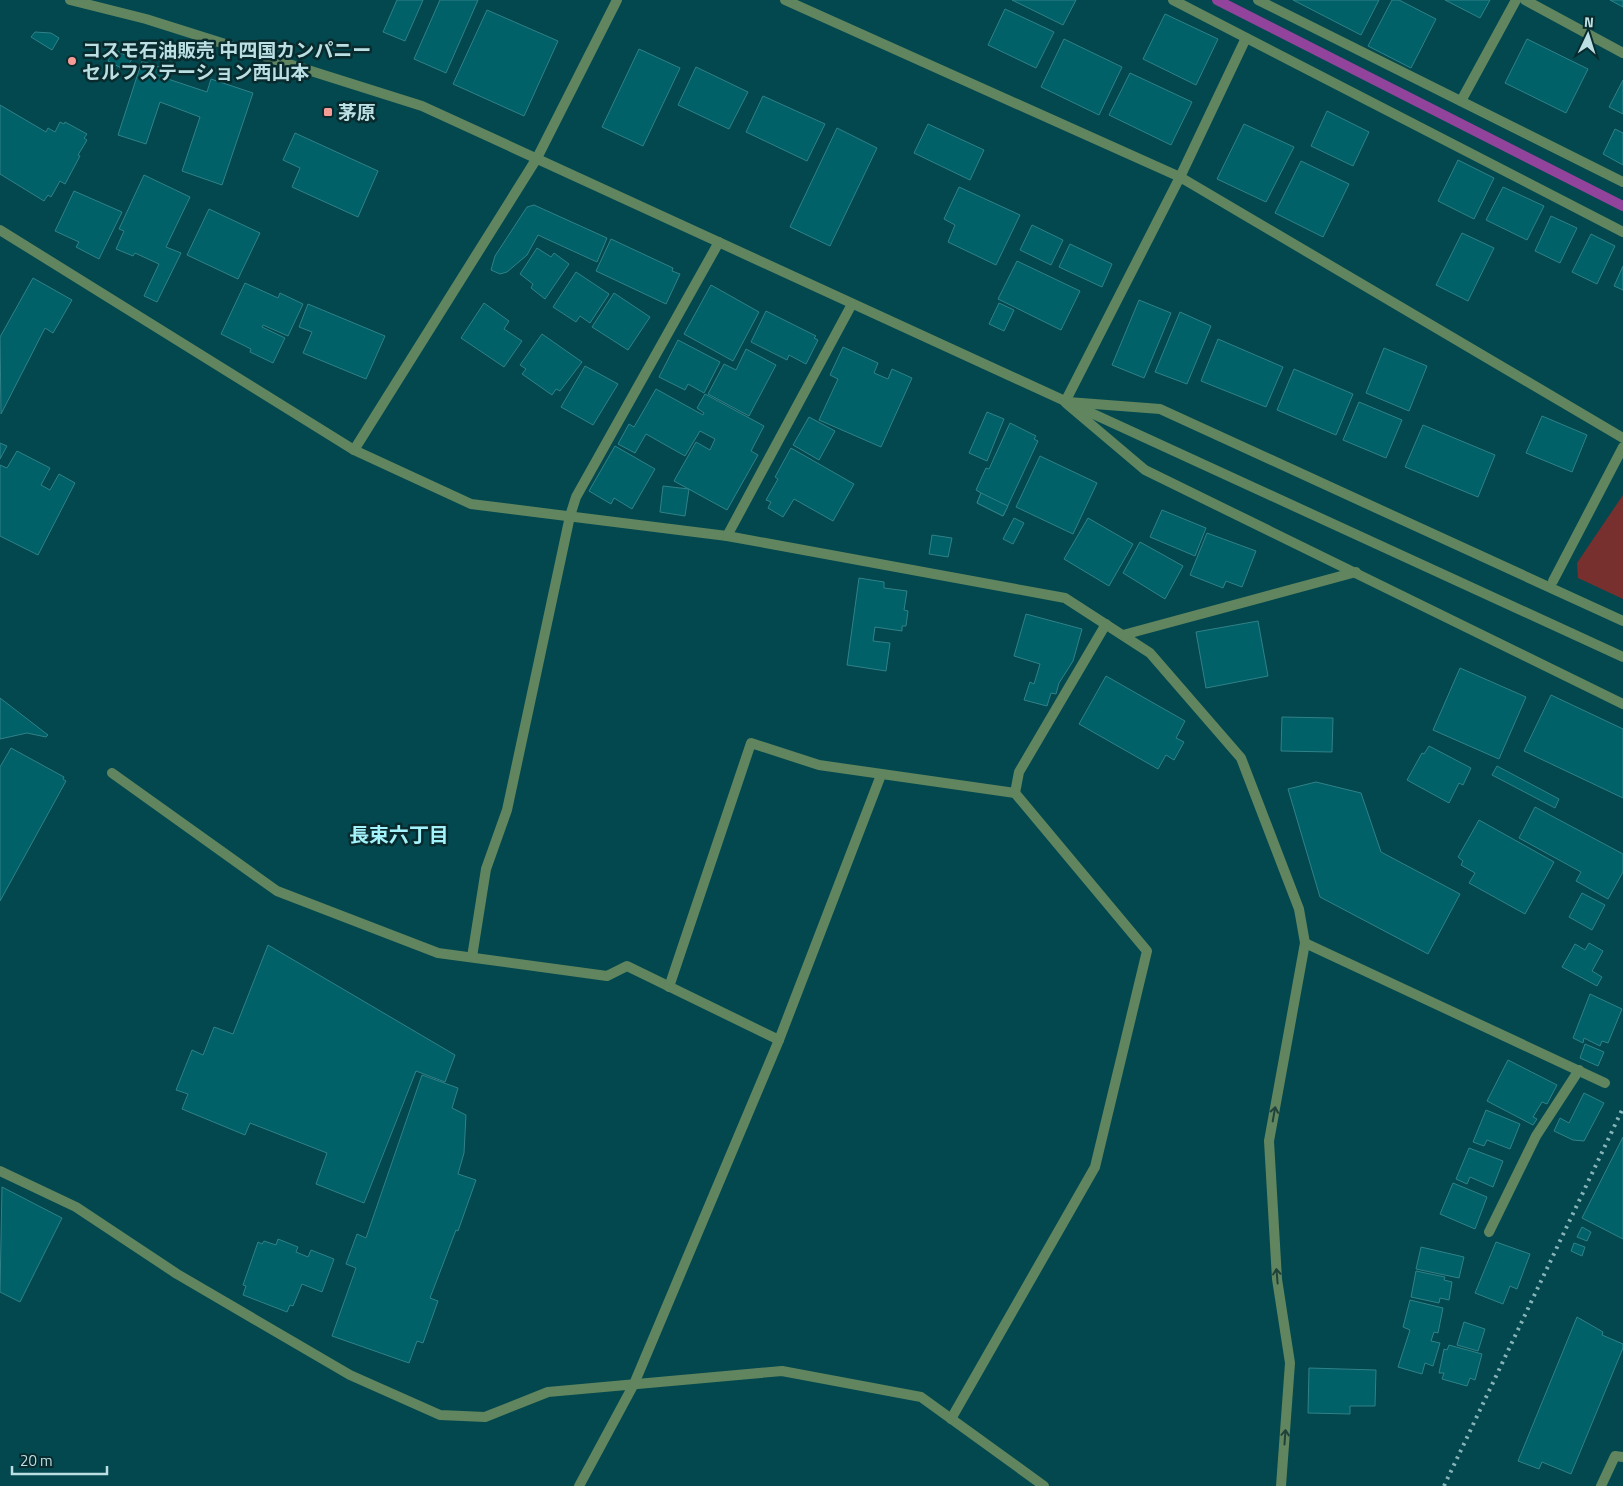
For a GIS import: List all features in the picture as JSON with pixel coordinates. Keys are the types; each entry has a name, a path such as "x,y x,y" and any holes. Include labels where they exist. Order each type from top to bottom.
{"street":[{"path":"70,0 146,19 422,106 1623,657"},
{"path":"354,450 537,158 617,0"},
{"path":"785,0 1180,177 1623,438"},
{"path":"1173,0 1623,232"},
{"path":"1258,0 1623,182"},
{"path":"1461,101 1516,0"},
{"path":"1525,0 1623,52"},
{"path":"1065,402 1180,177 1246,38"},
{"path":"0,230 354,450 471,504 727,536 1064,598 1150,652 1241,758 1299,909 1305,942 1269,1141 1277,1279 1290,1363 1281,1486"},
{"path":"472,957 486,869 507,810 570,516 576,497 719,242"},
{"path":"727,536 852,304"},
{"path":"1065,402 1145,470 1623,704"},
{"path":"1065,402 1160,409 1623,621"},
{"path":"1552,580 1623,447"},
{"path":"1122,635 1356,572"},
{"path":"1015,792 1019,772 1106,624"},
{"path":"669,986 751,743 819,765 1015,792 1147,951 1095,1167 951,1419"},
{"path":"112,773 277,891 438,953 607,976 627,966 779,1040"},
{"path":"580,1486 634,1384 779,1040 881,775"},
{"path":"1305,942 1605,1083"},
{"path":"1489,1232 1536,1136 1579,1070"},
{"path":"0,1171 76,1207 177,1274 350,1375 440,1416 485,1417 548,1392 782,1370 921,1397 1044,1486"},
{"path":"1601,1486 1615,1456 1623,1457"}],"shaded area":[{"path":"1623,495 1623,599 1578,578 1577,563"}],"building":[{"path":"397,0 423,0 405,41 383,32"},
{"path":"440,0 478,0 446,73 414,59"},
{"path":"1012,0 1076,0 1063,25"},
{"path":"1293,0 1379,0 1361,35"},
{"path":"1392,0 1399,0 1436,19 1411,68 1368,46"},
{"path":"1445,0 1490,0 1480,18"},
{"path":"1610,0 1623,0 1623,7"},
{"path":"1005,9 1054,32 1036,68 988,45"},
{"path":"487,10 558,41 524,116 453,84"},
{"path":"1165,14 1218,39 1196,85 1143,59"},
{"path":"35,32 51,33 59,38 52,50 31,37"},
{"path":"1064,39 1122,67 1099,115 1041,87"},
{"path":"1527,39 1588,69 1566,113 1505,83"},
{"path":"114,49 132,59 125,70 108,61"},
{"path":"639,49 680,68 643,146 602,127"},
{"path":"142,61 170,71 168,79 207,92 211,79 253,93 222,185 182,171 200,117 160,102 146,144 118,135"},
{"path":"696,67 748,92 729,129 678,105"},
{"path":"1130,73 1192,102 1171,145 1109,115"},
{"path":"1623,80 1623,114 1609,107"},
{"path":"763,96 825,124 807,161 746,132"},
{"path":"0,105 46,132 48,128 55,132 60,122 64,124 65,122 87,134 84,138 87,140 78,155 80,156 65,184 60,181 51,197 48,195 44,201 0,174"},
{"path":"1327,111 1369,132 1353,166 1311,146"},
{"path":"928,124 984,150 970,180 914,153"},
{"path":"1244,124 1294,147 1266,202 1217,179"},
{"path":"837,128 877,148 830,246 790,227"},
{"path":"1615,129 1623,133 1623,165 1603,154"},
{"path":"295,133 378,171 358,217 292,187 300,168 283,160"},
{"path":"1458,160 1494,178 1474,219 1438,201"},
{"path":"1301,161 1349,184 1323,237 1275,213"},
{"path":"144,175 190,197 166,247 181,253 157,302 144,296 159,264 135,253 133,256 116,249 124,231 119,229"},
{"path":"959,187 1020,215 996,265 948,242 955,225 944,219"},
{"path":"1503,187 1544,206 1527,240 1486,220"},
{"path":"74,191 122,212 99,259 76,247 79,242 55,231"},
{"path":"534,205 607,238 597,262 538,235 527,255 507,272 500,274 491,270 495,256 527,207"},
{"path":"209,209 260,233 238,279 187,255"},
{"path":"1551,216 1577,228 1560,263 1535,251"},
{"path":"1032,225 1063,240 1051,265 1020,250"},
{"path":"1462,233 1494,248 1468,301 1436,285"},
{"path":"1591,234 1615,246 1597,284 1572,272"},
{"path":"611,239 673,268 672,271 680,274 666,304 596,271"},
{"path":"1070,244 1112,264 1102,287 1059,267"},
{"path":"537,248 551,257 554,253 569,264 545,299 531,288 533,284 520,274"},
{"path":"1017,261 1080,291 1061,330 998,299"},
{"path":"1623,266 1623,290 1614,286"},
{"path":"576,272 609,294 590,323 580,316 576,322 553,307"},
{"path":"33,278 72,300 53,333 45,328 1,414 0,337"},
{"path":"245,283 278,298 280,293 303,304 288,336 263,325 262,327 285,338 273,363 250,352 251,349 221,334"},
{"path":"711,285 759,312 733,361 684,334"},
{"path":"614,293 650,317 628,350 592,327"},
{"path":"1139,300 1171,313 1144,378 1112,365"},
{"path":"484,303 509,321 504,329 522,341 504,367 461,338"},
{"path":"999,303 1014,310 1004,331 989,324"},
{"path":"308,304 385,336 366,379 303,353 312,332 299,327"},
{"path":"766,311 816,336 814,338 818,340 806,364 789,355 787,360 751,342"},
{"path":"1180,312 1211,326 1187,384 1155,372"},
{"path":"542,334 582,362 560,391 556,389 552,395 522,374 526,369 520,365"},
{"path":"1218,339 1283,367 1266,407 1201,381"},
{"path":"678,340 720,362 704,393 688,384 685,390 659,377"},
{"path":"843,347 878,363 874,373 888,379 892,369 912,378 881,447 819,420 838,379 830,375"},
{"path":"1384,348 1427,366 1409,411 1366,393"},
{"path":"746,349 776,365 749,416 708,394 724,364 736,370"},
{"path":"585,366 618,384 593,425 561,407"},
{"path":"1294,369 1353,394 1336,435 1277,410"},
{"path":"656,389 703,415 704,413 697,408 705,394 764,426 751,451 758,455 727,510 674,481 696,442 710,450 715,439 700,431 685,456 646,434 635,453 618,444 629,424 634,427"},
{"path":"1359,402 1402,420 1386,458 1343,440"},
{"path":"987,412 1004,419 987,461 969,453"},
{"path":"1542,416 1587,435 1572,472 1526,453"},
{"path":"809,417 835,431 819,460 793,445"},
{"path":"1010,423 1036,436 1034,439 1038,441 1003,516 977,503 981,493 976,490 986,468 989,469"},
{"path":"1423,425 1495,455 1478,497 1405,467"},
{"path":"0,443 7,446 0,459"},
{"path":"615,446 655,469 632,509 614,498 611,504 589,491"},
{"path":"791,448 854,484 833,521 794,499 783,517 768,508 771,502 766,500 778,479 775,477"},
{"path":"17,451 50,468 41,485 50,490 59,474 75,483 38,555 0,536 0,465 7,468"},
{"path":"1040,456 1097,483 1073,534 1016,507"},
{"path":"663,486 689,489 685,516 660,512"},
{"path":"981,493 1008,506 1003,516 977,503"},
{"path":"1162,510 1206,528 1195,556 1150,537"},
{"path":"1014,518 1024,523 1013,544 1003,539"},
{"path":"1088,518 1133,544 1109,586 1064,559"},
{"path":"1207,533 1256,551 1242,587 1226,581 1223,588 1190,575"},
{"path":"932,535 952,538 948,557 929,554"},
{"path":"1140,542 1183,566 1165,599 1123,573"},
{"path":"859,578 884,582 884,588 907,591 904,610 908,611 906,626 902,626 902,631 875,627 873,641 890,643 886,671 847,665"},
{"path":"1026,614 1082,629 1073,661 1059,683 1056,694 1051,693 1047,706 1024,700 1030,682 1034,684 1040,664 1014,656"},
{"path":"1258,621 1268,676 1206,688 1196,632"},
{"path":"1460,668 1526,697 1499,759 1433,730"},
{"path":"1106,676 1185,721 1176,738 1184,742 1174,760 1166,755 1158,769 1079,724"},
{"path":"1551,695 1623,729 1623,798 1524,751"},
{"path":"0,698 48,735 46,737 27,733 0,739"},
{"path":"1282,717 1333,718 1332,752 1281,751"},
{"path":"1429,746 1471,768 1463,785 1459,783 1449,803 1407,780 1422,753 1424,754"},
{"path":"11,748 64,777 63,779 66,781 0,901 0,767"},
{"path":"1497,766 1559,799 1555,808 1492,775"},
{"path":"1316,782 1361,793 1381,852 1460,894 1428,954 1320,897 1288,789"},
{"path":"1535,807 1623,854 1623,872 1608,899 1576,881 1581,872 1519,838"},
{"path":"1479,820 1554,862 1525,914 1469,883 1475,873 1461,865 1463,861 1458,857"},
{"path":"1582,893 1605,905 1592,930 1569,917"},
{"path":"1589,943 1603,951 1592,971 1602,977 1597,986 1562,967 1575,944 1585,950"},
{"path":"268,945 455,1055 445,1082 416,1071 364,1203 316,1184 327,1153 250,1123 245,1135 182,1109 188,1094 176,1090 192,1050 203,1055 214,1027 233,1034"},
{"path":"1590,994 1622,1009 1608,1043 1602,1041 1600,1046 1584,1038 1583,1043 1573,1038"},
{"path":"1585,1044 1604,1052 1598,1066 1580,1058"},
{"path":"1508,1060 1557,1085 1547,1104 1542,1102 1533,1117 1537,1119 1533,1125 1487,1101"},
{"path":"422,1075 458,1088 452,1108 466,1115 464,1153 458,1174 476,1180 458,1231 456,1230 430,1298 438,1301 423,1343 417,1341 409,1363 332,1336 356,1268 346,1264 357,1234 366,1238"},
{"path":"1584,1093 1604,1103 1584,1141 1573,1140 1554,1131 1560,1118 1569,1123"},
{"path":"1486,1110 1520,1124 1510,1149 1487,1140 1484,1146 1473,1142"},
{"path":"1623,1137 1623,1239 1582,1218"},
{"path":"1469,1148 1503,1161 1493,1187 1470,1177 1467,1184 1456,1179"},
{"path":"1453,1183 1487,1197 1475,1229 1440,1214"},
{"path":"2,1187 62,1218 20,1302 0,1292"},
{"path":"1582,1227 1591,1232 1587,1241 1577,1237"},
{"path":"278,1239 298,1247 296,1252 308,1257 311,1250 334,1259 322,1292 302,1284 293,1306 290,1305 287,1312 243,1295 246,1286 243,1285 258,1242 262,1244 264,1241 276,1245"},
{"path":"1496,1242 1530,1254 1517,1289 1510,1286 1503,1304 1475,1293"},
{"path":"1574,1243 1585,1247 1582,1256 1571,1251"},
{"path":"1421,1247 1464,1257 1459,1278 1416,1269"},
{"path":"1416,1271 1445,1277 1444,1280 1452,1282 1449,1300 1440,1298 1439,1303 1411,1297"},
{"path":"1410,1300 1443,1308 1438,1333 1434,1332 1431,1341 1440,1343 1433,1366 1425,1363 1422,1374 1398,1367 1410,1330 1403,1327"},
{"path":"1577,1317 1603,1332 1602,1335 1623,1344 1623,1348 1571,1474 1542,1462 1539,1469 1518,1461"},
{"path":"1464,1322 1485,1329 1478,1351 1457,1345"},
{"path":"1449,1345 1482,1354 1475,1380 1470,1378 1467,1386 1442,1379 1444,1373 1439,1373 1444,1349 1447,1350"},
{"path":"1309,1368 1376,1370 1375,1406 1350,1406 1350,1414 1308,1413"}],"waterway":[{"path":"1217,0 1623,206"}],"railway":[{"path":"1444,1486 1623,1108"}],"place":[{"name":"コスモ石油販売 中四国カンパニー セルフステーション西山本","path":"72,61"},
{"name":"茅原","path":"328,112"}],"district":[{"name":"長束六丁目","path":"399,835"}]}
